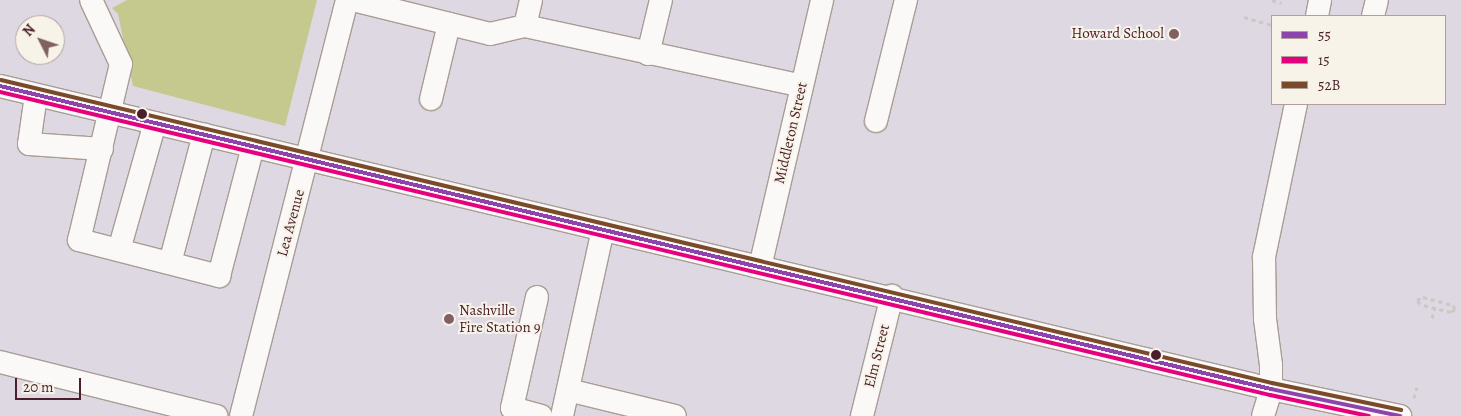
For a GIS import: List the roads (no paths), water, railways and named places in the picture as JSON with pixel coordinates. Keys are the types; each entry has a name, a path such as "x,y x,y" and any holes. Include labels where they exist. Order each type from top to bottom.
{"street":[{"path":"91,0 121,64 112,112 79,240 219,276 253,146"},
{"name":"Lea Avenue","path":"241,416 347,0"},
{"path":"353,0 490,34 524,26 802,86"},
{"path":"524,26 531,0"},
{"path":"648,54 661,0"},
{"name":"Middleton Street","path":"760,267 822,0"},
{"path":"876,121 906,0"},
{"path":"1316,15 1320,0"},
{"path":"1373,15 1377,0"},
{"path":"431,99 449,24"},
{"path":"0,86 760,267 892,296 1271,389 1400,416"},
{"path":"36,95 29,144 102,149"},
{"path":"1263,416 1271,389 1264,257 1296,105"},
{"path":"119,250 155,122"},
{"path":"170,263 204,134"},
{"path":"562,416 603,229"},
{"name":"Elm Street","path":"862,416 892,296"},
{"path":"537,297 511,412 541,416"},
{"path":"0,362 185,412 216,416"},
{"path":"568,390 675,416"}],"place":[{"name":"Howard School","path":"1174,34"},
{"name":"Nashville Fire Station 9","path":"449,319"}]}
